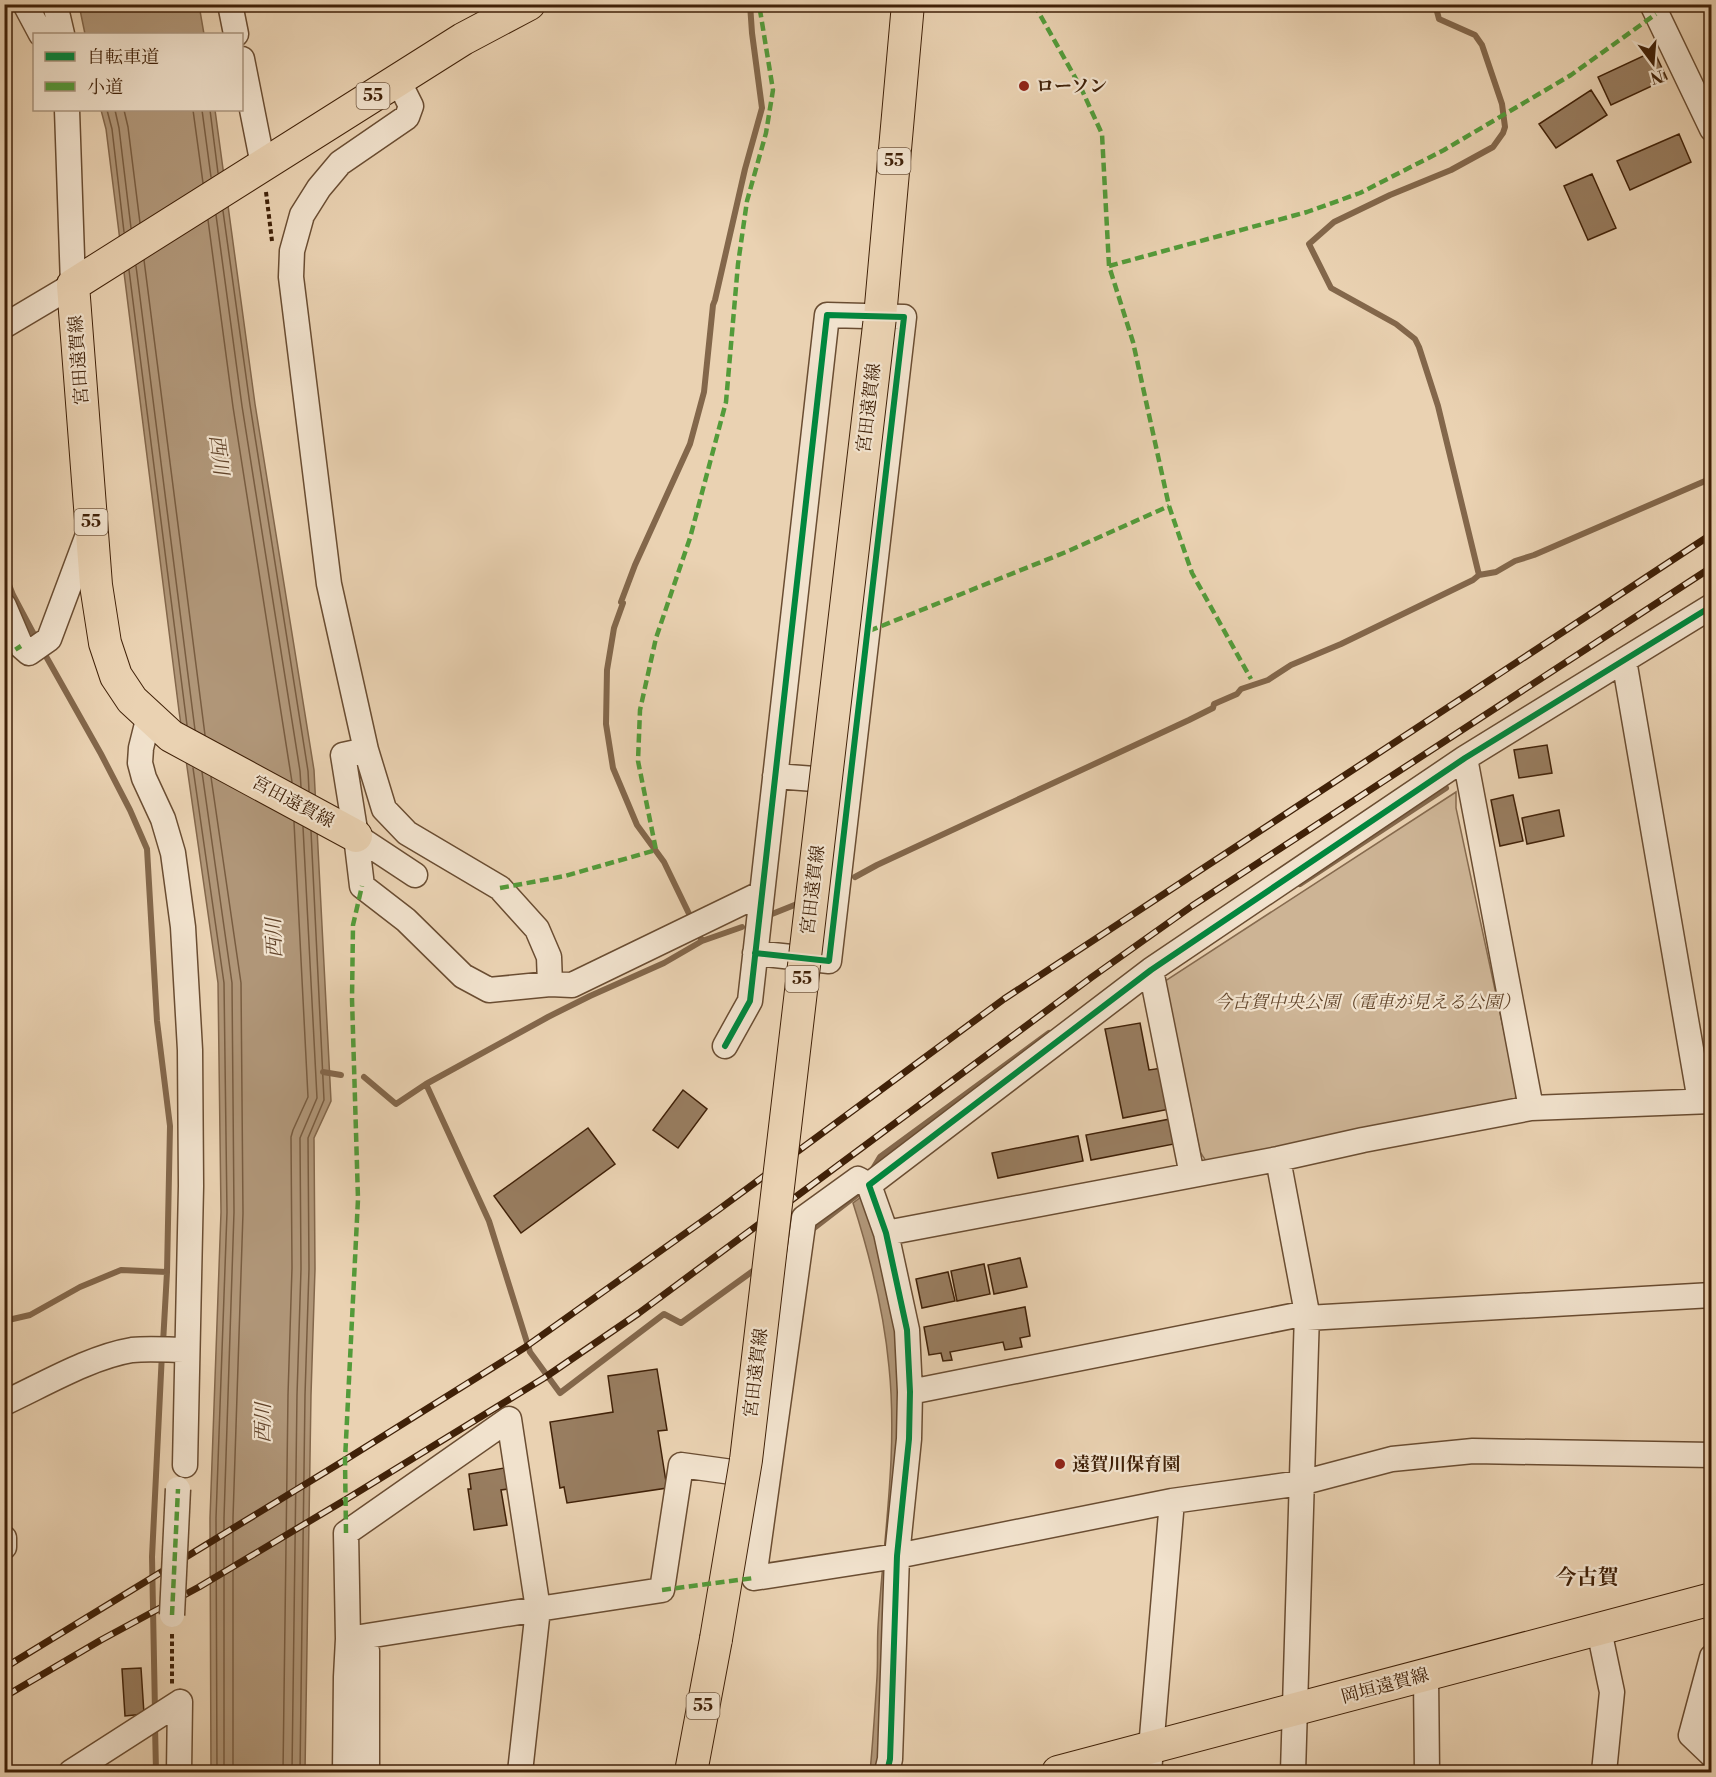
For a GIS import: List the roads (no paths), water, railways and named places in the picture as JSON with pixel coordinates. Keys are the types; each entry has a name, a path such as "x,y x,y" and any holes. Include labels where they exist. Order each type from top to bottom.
{"main road":[{"name":"55","path":"73,285 464,39 530,4"},
{"name":"宮田遠賀線","path":"691,1773 746,1460 880,317 908,4"},
{"name":"宮田遠賀線","path":"73,285 96,585 105,643 116,676 132,700 160,726 356,836"},
{"name":"岡垣遠賀線","path":"1058,1773 1150,1760 1295,1710 1712,1599"}],"street":[{"path":"25,4 40,33"},
{"path":"55,4 62,33"},
{"path":"230,4 237,33"},
{"path":"1652,4 1712,129"},
{"path":"243,64 263,165"},
{"path":"398,80 411,106 407,117 340,164 319,188 302,215 292,251 291,277 329,584 366,750 384,809 407,833 500,888 537,929 549,957 550,984"},
{"path":"4,326 73,285 67,111"},
{"path":"725,1046 750,1001 755,953 826,315 904,317 829,961 755,953"},
{"path":"4,606 21,646 29,653 49,639 91,527"},
{"path":"869,1185 1151,970 1465,758 1712,606"},
{"path":"886,1233 1278,1159 1363,1140 1531,1108 1706,1101 1624,660"},
{"path":"160,726 141,748 140,763 144,778 163,819 173,853 183,927 190,1050 191,1186 184,1350 185,1465"},
{"path":"366,750 343,755 362,886 406,920 463,976 489,990 550,984 572,985 762,893"},
{"path":"1465,758 1531,1108"},
{"path":"775,776 851,782"},
{"path":"356,836 415,874"},
{"path":"1151,970 1192,1175"},
{"path":"1278,1159 1306,1316 1293,1773"},
{"path":"887,1773 890,1759 897,1556 909,1439 910,1392 907,1330 886,1233 869,1185 858,1179 804,1218 754,1578 897,1556 1172,1501 1301,1483 1392,1459 1473,1451 1712,1455"},
{"path":"910,1392 1306,1316 1712,1295"},
{"path":"4,1403 97,1359 135,1350 184,1350"},
{"path":"367,1773 346,1533 509,1419 538,1609 520,1773"},
{"path":"357,1645 538,1609 662,1590 681,1465 768,1477"},
{"path":"172,1616 178,1489"},
{"path":"1150,1760 1172,1501"},
{"path":"4,1538 4,1547"},
{"path":"1599,1630 1612,1692 1604,1773"},
{"path":"345,1773 346,1677 357,1645"},
{"path":"1712,1657 1691,1735 1712,1755"},
{"path":"1426,1676 1427,1773"},
{"path":"71,1773 180,1702 178,1773"}],"water":[{"path":"79,5 199,5 204,33 85,33"},
{"name":"西川","path":"101,111 215,111 255,404 314,770 331,1101 314,1138 315,1269 305,1772 211,1772 210,1518 221,1212 218,983 179,711 106,129"},
{"path":"865,1194 884,1267 896,1334 901,1379 881,1772 870,1772 892,1432 887,1346 871,1264 853,1203"}],"waterway":[{"path":"693,922 664,862 637,825 613,768 606,724 607,670 614,628 623,603 621,602 635,565 690,444 704,392 713,305 762,108 750,4"},
{"path":"1435,4 1439,19 1475,35 1482,45 1502,104 1505,127 1503,133 1493,147 1451,170 1390,195 1334,222 1309,244 1331,288 1396,324 1415,339 1438,406 1479,575"},
{"path":"855,877 1189,720 1213,708 1214,704 1237,694 1241,689 1268,680 1291,665 1341,644 1479,575 1496,572 1515,561 1534,555 1712,478"},
{"path":"4,572 13,595 38,642"},
{"path":"4,1321 30,1315 80,1287 121,1270 167,1272 170,1126 157,1021 147,849 101,754 43,651"},
{"path":"1300,884 1446,788"},
{"path":"772,914 802,902"},
{"path":"364,1077 396,1104 426,1084 548,1017 664,963 702,941 742,927"},
{"path":"697,931 702,941"},
{"path":"871,1172 880,1157 1049,1033"},
{"path":"323,1072 341,1075"},
{"path":"426,1084 489,1221 530,1352 560,1393 664,1314 681,1323 757,1268"},
{"path":"810,1231 858,1194 861,1188"},
{"path":"163,1343 167,1272"},
{"path":"155,1712 152,1557 162,1353"},
{"path":"155,1725 156,1772"}],"railway":[{"path":"4,1668 524,1348 718,1210 1004,999 1712,534"},
{"path":"4,1697 101,1640 199,1587 544,1378 639,1313 1092,977 1192,906 1712,567"}],"place":[{"name":"ローソン","path":"1024,86"},
{"name":"遠賀川保育園","path":"1060,1464"}],"district":[{"name":"今古賀","path":"1587,1578"}],"park label":[{"name":"今古賀中央公園（電車が見える公園）","path":"1367,1002"}]}
